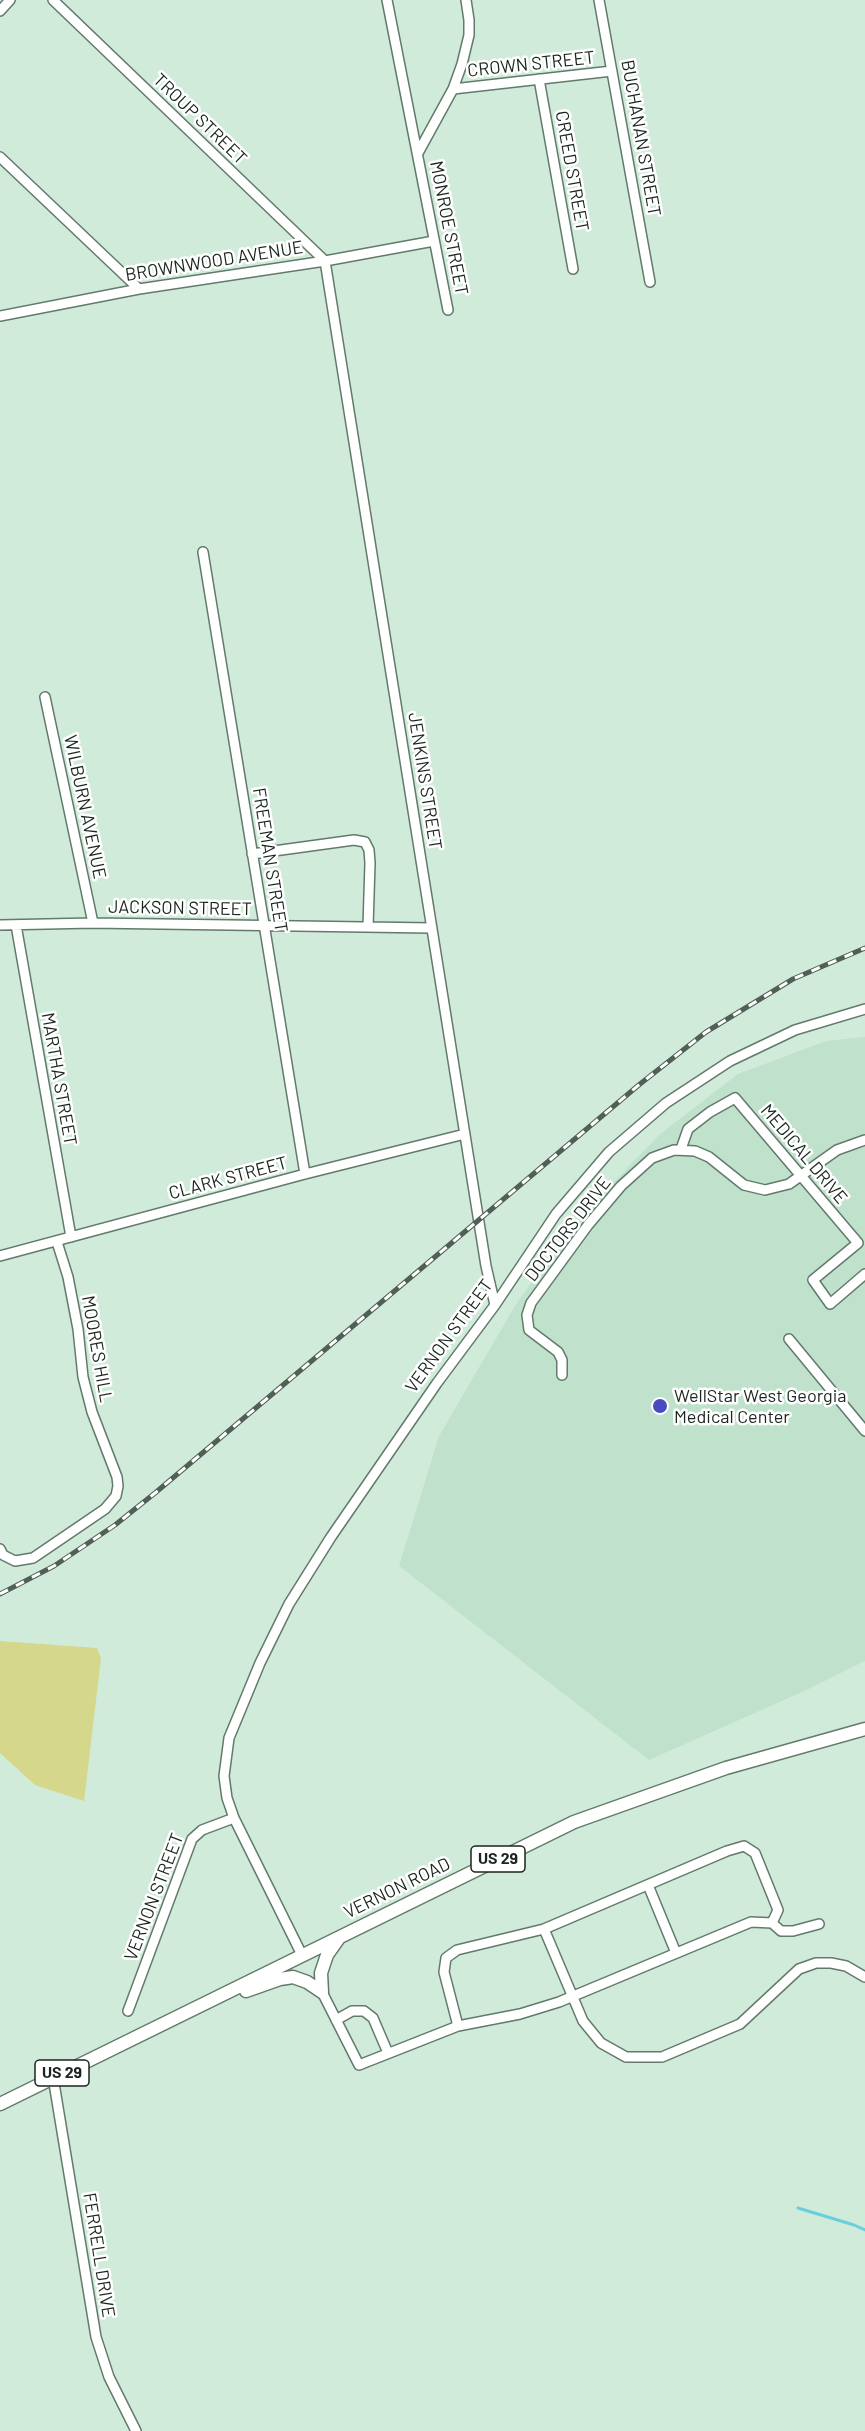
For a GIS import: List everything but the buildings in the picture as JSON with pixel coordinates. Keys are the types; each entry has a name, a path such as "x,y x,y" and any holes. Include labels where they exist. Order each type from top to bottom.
{"main road":[{"name":"VERNON ROAD","path":"53,2078 574,1822 726,1768 865,1729"},
{"path":"322,1992 321,1973 327,1955 340,1936"},
{"path":"215,1999 248,1991 280,1978 293,1977 308,1982 322,1992"},
{"name":"US 29","path":"0,2104 53,2078"}],"street":[{"path":"0,11 10,0"},
{"name":"TROUP STREET","path":"53,0 325,261"},
{"name":"MONROE STREET","path":"387,0 448,310"},
{"name":"MONROE STREET","path":"418,153 453,89 462,64 470,20 466,0"},
{"name":"BUCHANAN STREET","path":"599,0 650,282"},
{"name":"CROWN STREET","path":"453,89 612,71"},
{"name":"CREED STREET","path":"539,79 573,269"},
{"path":"0,157 138,289"},
{"name":"BROWNWOOD AVENUE","path":"0,316 138,289 325,261 434,241"},
{"name":"JENKINS STREET","path":"325,261 486,1266 495,1305"},
{"name":"FREEMAN STREET","path":"203,552 305,1174"},
{"name":"WILBURN AVENUE","path":"45,697 93,923"},
{"path":"252,854 354,840 365,842 369,850 370,863 368,927"},
{"name":"JACKSON STREET","path":"0,925 93,923 432,928"},
{"name":"MARTHA STREET","path":"16,926 71,1237"},
{"name":"VERNON STREET","path":"302,1955 234,1818 225,1787 226,1751 249,1689 289,1604 331,1537 437,1383 573,1193 609,1152 646,1118 708,1074 763,1044 817,1022 865,1010"},
{"name":"MEDICAL DRIVE","path":"681,1149 688,1129 710,1112 735,1098 858,1243 813,1280 830,1304 861,1277"},
{"name":"CLARK STREET","path":"0,1256 305,1174 465,1134"},
{"path":"681,1149 696,1151 709,1157 735,1179 754,1189 776,1189 802,1176 837,1150 865,1140"},
{"name":"DOCTORS DRIVE","path":"562,1375 562,1360 558,1352 530,1330 527,1315 531,1303 588,1225 621,1186 652,1158 666,1151 681,1149"},
{"name":"MOORES HILL","path":"0,1549 3,1555 15,1561 33,1558 105,1509 116,1496 118,1486 117,1477 100,1438 83,1377 78,1329 68,1277 57,1242"},
{"path":"789,1339 865,1431"},
{"name":"VERNON STREET","path":"128,2011 192,1839 202,1830 234,1818"},
{"path":"458,2026 444,1972 446,1958 457,1950 544,1929 727,1851 744,1846 755,1853 778,1910 772,1923"},
{"path":"648,1885 676,1953"},
{"path":"322,1992 359,2065 458,2026 520,2014 559,2002 751,1922 772,1923 781,1931 793,1931 819,1924"},
{"path":"544,1929 583,2021 601,2043 626,2057 662,2057 740,2024 799,1969 816,1963 846,1966 865,1977"},
{"path":"336,2019 352,2012 364,2011 373,2018 388,2053"},
{"name":"FERRELL DRIVE","path":"53,2078 96,2337 109,2377 136,2431"}],"shaded area":[{"name":"WellStar West Georgia Medical Center","path":"865,1037 865,1661 811,1688 649,1760 399,1566 439,1436 516,1304 579,1218 660,1134 738,1074 826,1041"}],"green space":[{"path":"0,1641 97,1648 101,1658 84,1801 35,1785 0,1753"}],"waterway":[{"path":"798,2208 865,2230"}],"railway":[{"path":"0,1594 54,1566 115,1525 640,1084 706,1032 793,979 865,948"}],"place":[{"name":"WellStar West Georgia Medical Center","path":"660,1406"}]}
